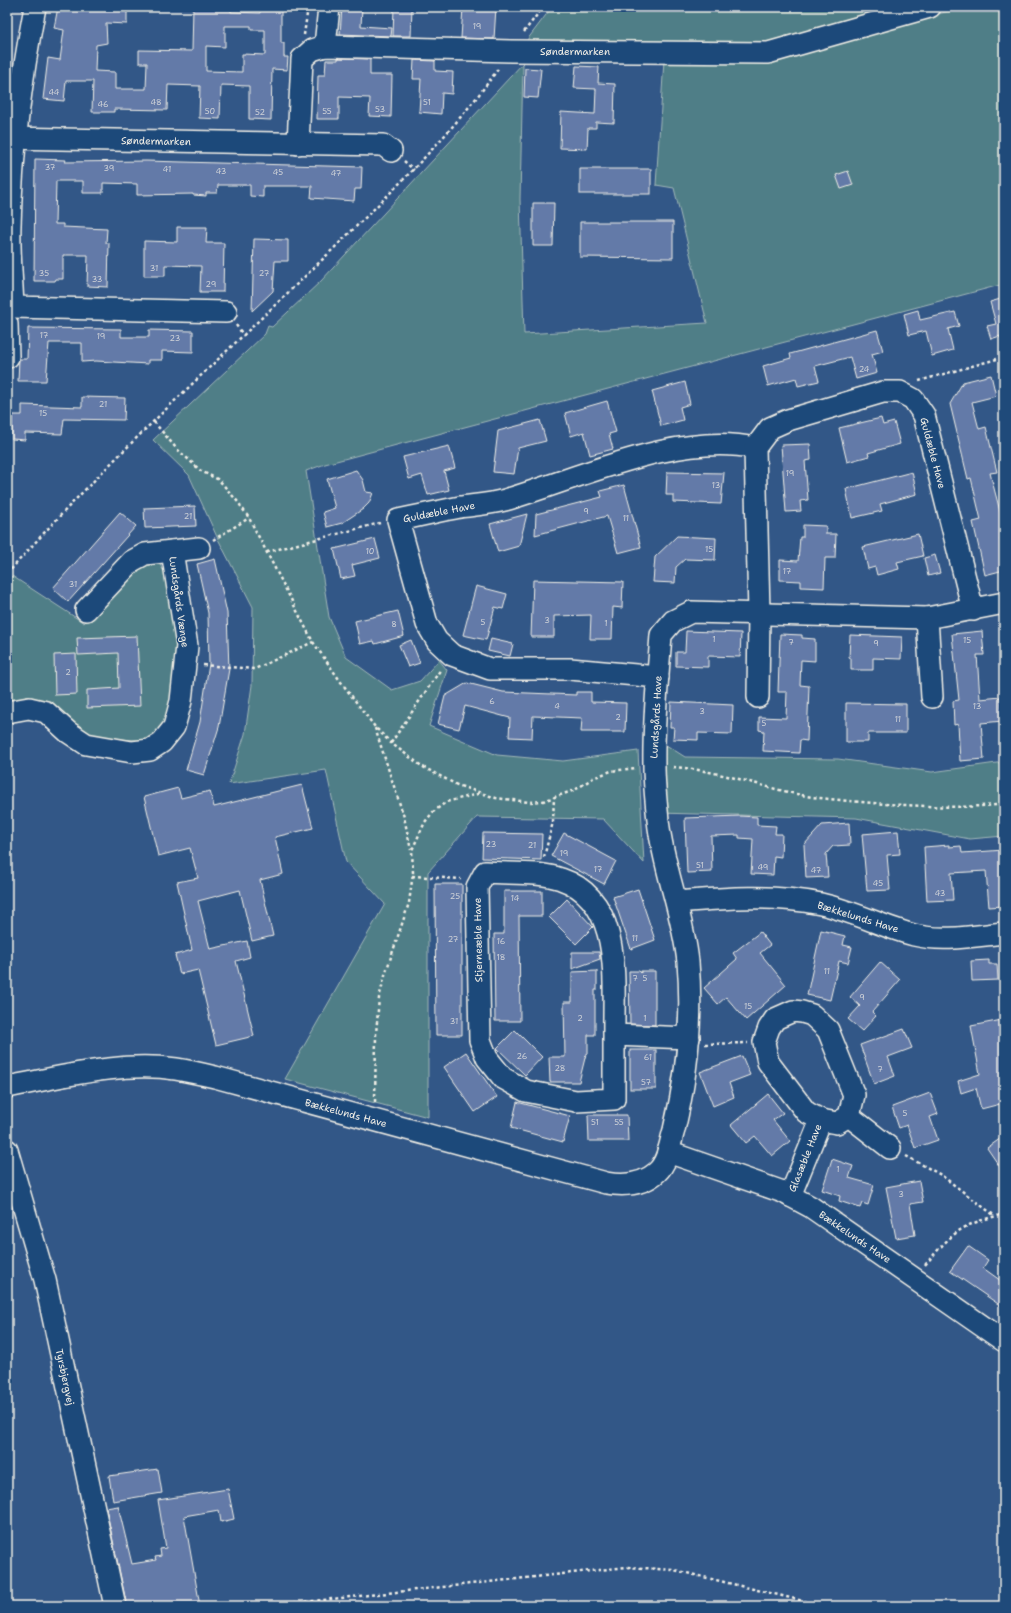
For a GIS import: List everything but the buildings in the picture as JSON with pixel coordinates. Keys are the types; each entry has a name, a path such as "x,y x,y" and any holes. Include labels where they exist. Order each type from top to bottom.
{"street":[{"path":"8,357 10,138 35,7"},
{"path":"325,46 328,7"},
{"name":"Søndermarken","path":"298,144 302,59 312,50 325,46 511,51 768,53 930,7"},
{"name":"Søndermarken","path":"10,138 383,145 391,151"},
{"path":"9,316 226,312"},
{"name":"Guldæble Have","path":"658,677 570,669 490,669 452,655 437,641 427,624 398,520 504,500 639,458 696,445 738,444 755,448 770,428 788,420 883,392 900,392 913,400 924,415 973,610"},
{"path":"755,448 759,613 758,697"},
{"name":"Lundsgårds Vænge","path":"86,610 132,561 146,554 199,548"},
{"name":"Lundsgårds Vænge","path":"7,712 29,708 46,712 68,732 86,744 132,752 150,750 162,742 174,727 180,701 186,646 172,551"},
{"name":"Lundsgårds Have","path":"677,902 665,861 658,821 654,765 661,635 673,621 692,612 927,618 1004,603"},
{"path":"927,618 932,697"},
{"name":"Stjerneæble Have","path":"485,872 540,875 562,879 583,891 598,907 607,926 613,956 614,1099 576,1101 526,1091 503,1078 487,1058 480,1040 477,887 485,872"},
{"name":"Bækkelunds Have","path":"7,1087 106,1069 141,1067 175,1069 215,1077 598,1181 621,1185 643,1181 658,1171 668,1152 682,1095 688,1041 688,962 677,902 742,896 778,899 822,904 915,935 945,939 1004,933"},
{"path":"764,1043 769,1028 775,1019 793,1011 812,1015 828,1030 854,1095 849,1116 890,1148"},
{"path":"614,1035 688,1041"},
{"name":"Glasæble Have","path":"764,1043 768,1062 806,1112 821,1120 837,1123 849,1116"},
{"name":"Glasæble Have","path":"790,1196 821,1120"},
{"name":"Tyrsbjergvej","path":"7,1150 45,1280 115,1606"},
{"name":"Bækkelunds Have","path":"668,1152 790,1196 811,1207 1004,1341"}],"path":[{"path":"7,574 45,531 109,464 414,170 484,88 543,7"},
{"path":"919,381 1004,357"},
{"path":"154,422 176,448 201,471 219,480 238,502 249,518 313,642 375,727 391,743 423,767 458,785 496,798 529,802 544,801 575,790 593,778 611,771 654,765 700,770 819,797 951,807 1004,804"},
{"path":"199,548 249,518"},
{"path":"267,552 382,522 398,520"},
{"path":"185,664 256,669 313,642"},
{"path":"391,743 452,655"},
{"path":"374,1121 376,1034 379,998 385,975 409,903 412,876 412,850 404,817 375,727"},
{"path":"412,850 425,822 433,812 446,802 482,793"},
{"path":"540,875 553,822 554,797"},
{"path":"412,876 448,877 479,882"},
{"path":"688,1041 764,1043"},
{"path":"890,1148 941,1175 995,1216"},
{"path":"915,1278 950,1236 967,1224 1004,1214"},
{"path":"282,1606 286,1604 627,1568 674,1570 824,1606"}],"green space":[{"path":"552,7 904,7 764,49 524,44"},
{"path":"964,7 1004,7 1004,284 325,464 306,471 329,617 346,657 392,690 420,681 439,660 447,670 429,726 497,755 563,761 638,751 644,863 603,819 477,817 428,872 428,1117 285,1079 385,904 346,862 326,770 229,784 245,734 252,685 253,607 217,537 189,475 153,440 265,334 268,326 272,327 321,281 523,63 520,199 524,334 707,323 674,188 656,185 664,60 771,59"},
{"path":"159,563 169,580 178,643 173,710 152,741 103,738 83,731 45,700 7,705 7,582 12,576 84,623 143,566"},
{"path":"655,738 685,757 838,759 932,772 1004,762 1004,836 970,839 856,818 657,813"}]}
